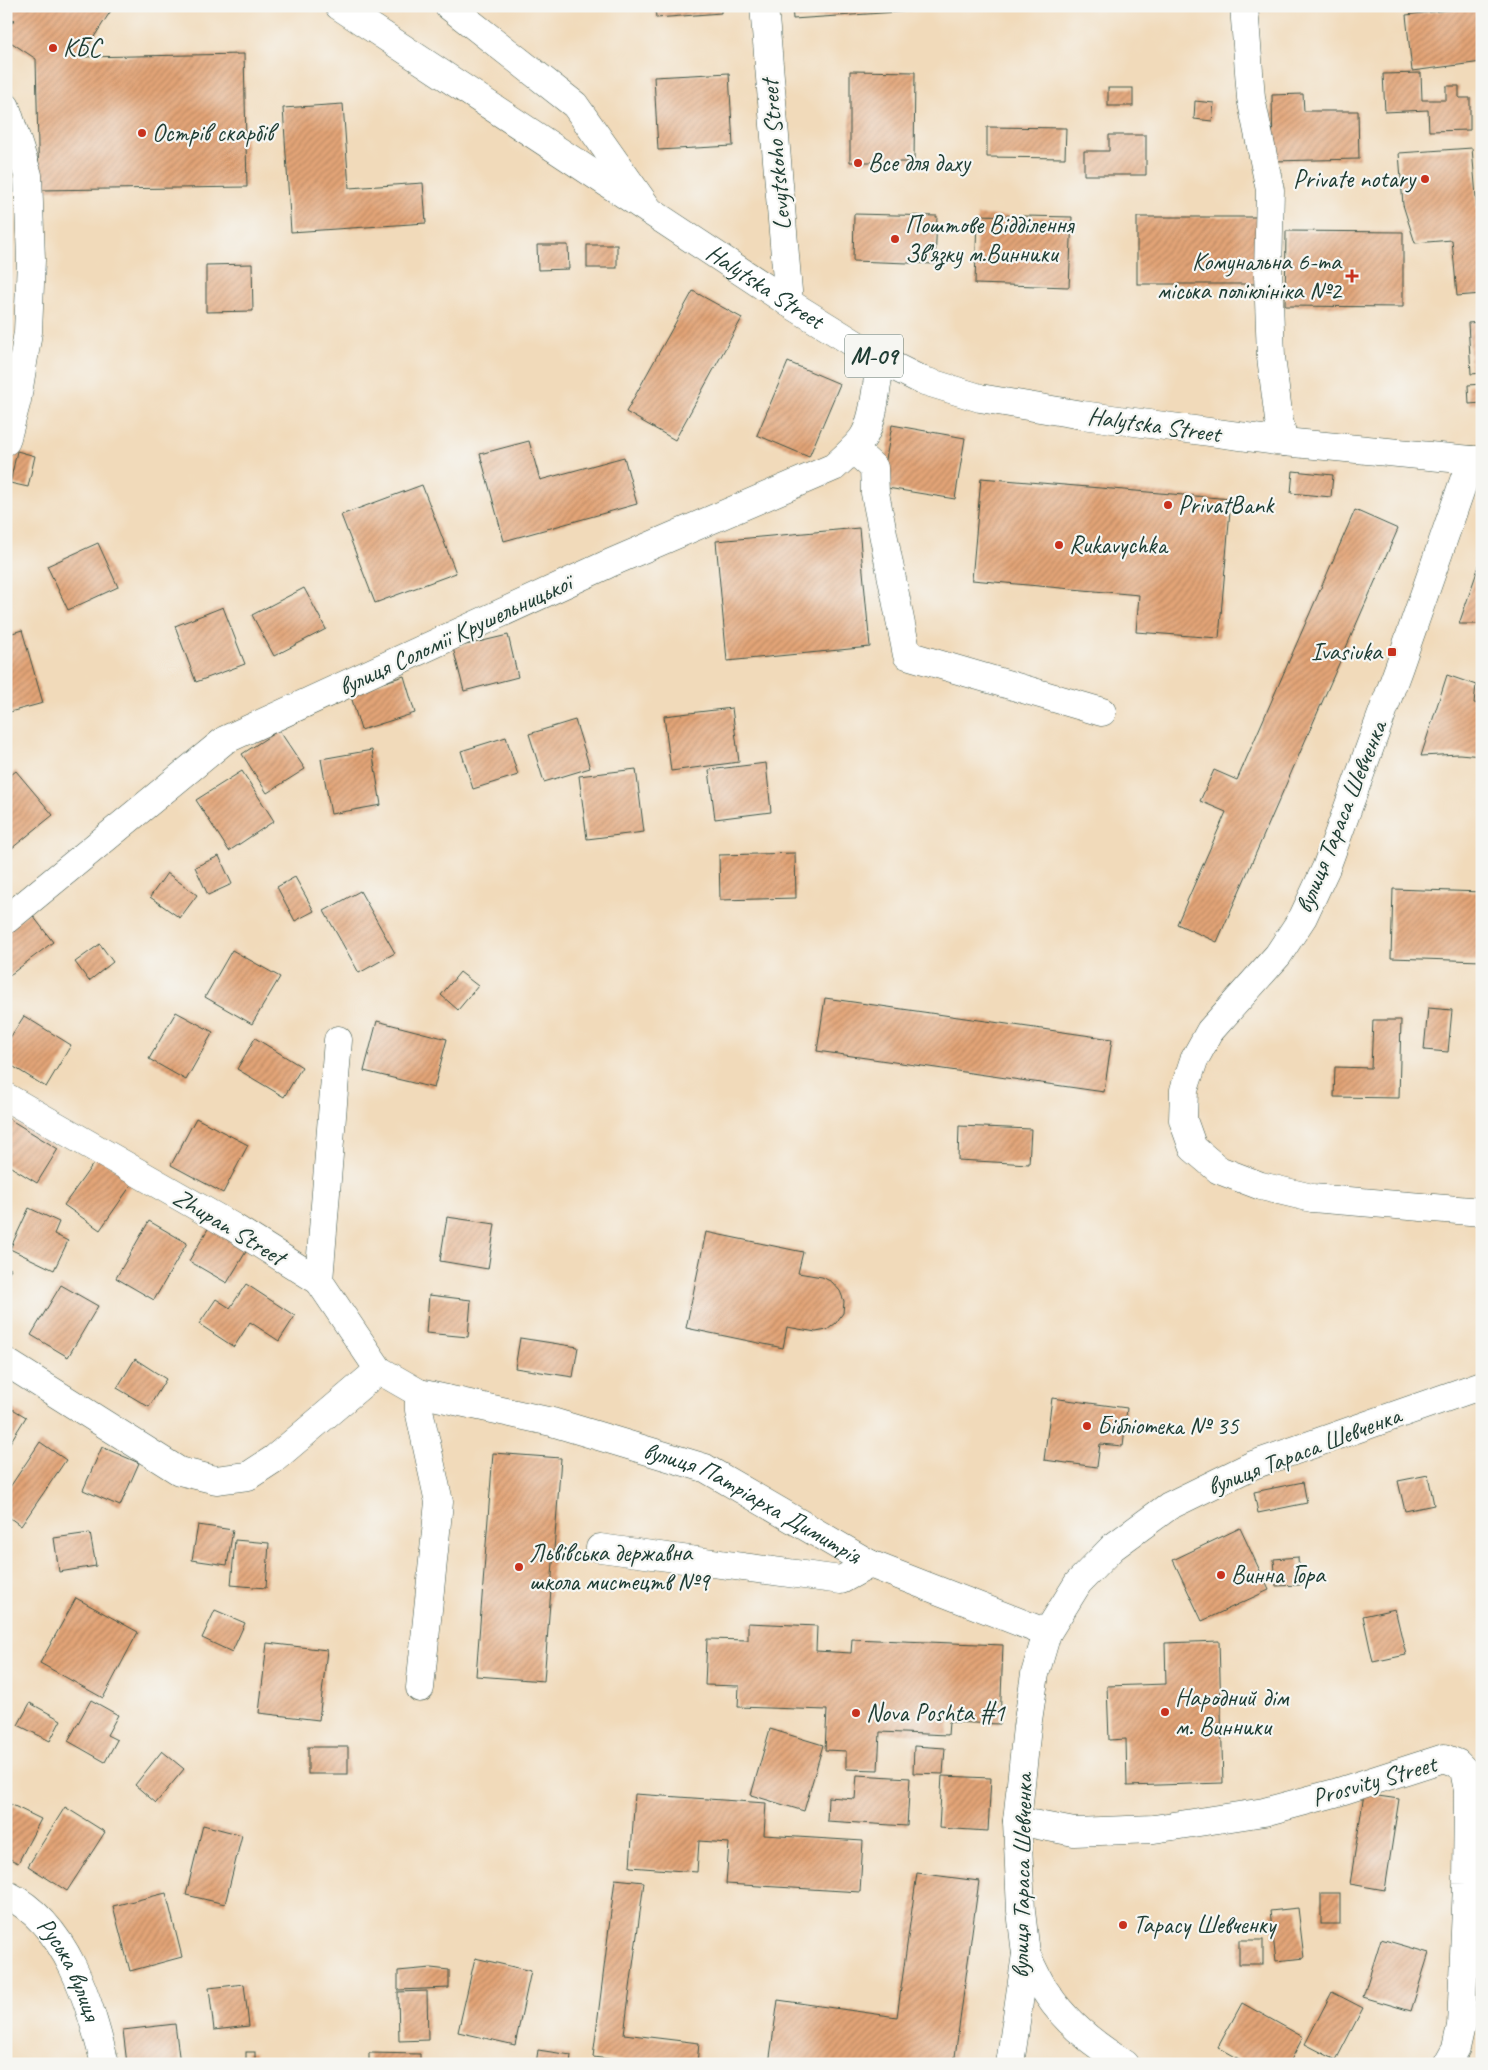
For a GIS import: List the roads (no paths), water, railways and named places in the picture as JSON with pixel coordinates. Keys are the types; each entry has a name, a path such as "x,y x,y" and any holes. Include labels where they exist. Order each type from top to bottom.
{"street":[{"name":"Halytska Street","path":"339,6 789,303 880,360 922,380 980,398 1082,416 1284,442 1476,460"},
{"path":"449,6 575,105 650,211"},
{"name":"Levytskoho Street","path":"764,6 789,303"},
{"path":"1244,6 1251,98 1270,190 1268,273 1272,357 1279,420 1284,442"},
{"path":"6,106 28,175 31,260 28,332 17,400 6,441"},
{"name":"вулиця Соломії Крушельницької","path":"6,920 225,740 608,564 834,467 863,438 869,426 880,360"},
{"path":"853,449 874,468 875,494 907,655 1102,712"},
{"name":"вулиця Тараса Шевченка","path":"1476,460 1326,868 1302,917 1278,955 1210,1031 1194,1060 1184,1090 1183,1120 1193,1148 1219,1170 1260,1186 1312,1198 1482,1212"},
{"path":"319,1281 338,1040"},
{"name":"Zhupan Street","path":"6,1097 233,1227 319,1281 379,1370 419,1393"},
{"path":"6,1362 179,1472 216,1480 248,1476 274,1459 379,1370"},
{"name":"вулиця Тараса Шевченка","path":"1010,2064 1026,1954 1021,1911 1017,1820 1032,1692 1035,1674 1047,1633 1078,1583 1113,1547 1170,1506 1253,1465 1482,1385"},
{"path":"419,1393 419,1410 439,1502 420,1688"},
{"name":"вулиця Патріарха Димитрія","path":"419,1393 552,1422 705,1468 870,1564 1047,1633"},
{"path":"600,1548 841,1580 870,1564"},
{"name":"Prosvity Street","path":"1017,1820 1074,1832 1154,1830 1264,1812 1335,1793 1444,1758 1457,1762 1464,1770 1468,1791 1467,1884 1462,2026 1456,2048 1447,2064"},
{"name":"Руська вулиця","path":"6,1894 22,1902 55,1934 76,1975 92,2016 105,2064"},
{"path":"1026,1954 1047,1995 1070,2022 1102,2049 1125,2064"}],"place":[{"name":"КБС","path":"53,48"},
{"name":"Острів скарбів","path":"142,133"},
{"name":"Все для даху","path":"858,163"},
{"name":"Private notary","path":"1425,179"},
{"name":"Поштове Відділення Зв’язку м.Винники","path":"895,239"},
{"name":"Комунальна 6-та міська поліклініка №2","path":"1352,276"},
{"name":"PrivatBank","path":"1168,505"},
{"name":"Rukavychka","path":"1059,545"},
{"name":"Ivasiuka","path":"1392,652"},
{"name":"Бібліотека № 35","path":"1087,1426"},
{"name":"Львівська державна школа мистецтв №9","path":"519,1567"},
{"name":"Винна Гора","path":"1221,1575"},
{"name":"Народний дім м. Винники","path":"1165,1712"},
{"name":"Nova Poshta #1","path":"856,1713"},
{"name":"Тарасу Шевченку","path":"1123,1925"}]}
